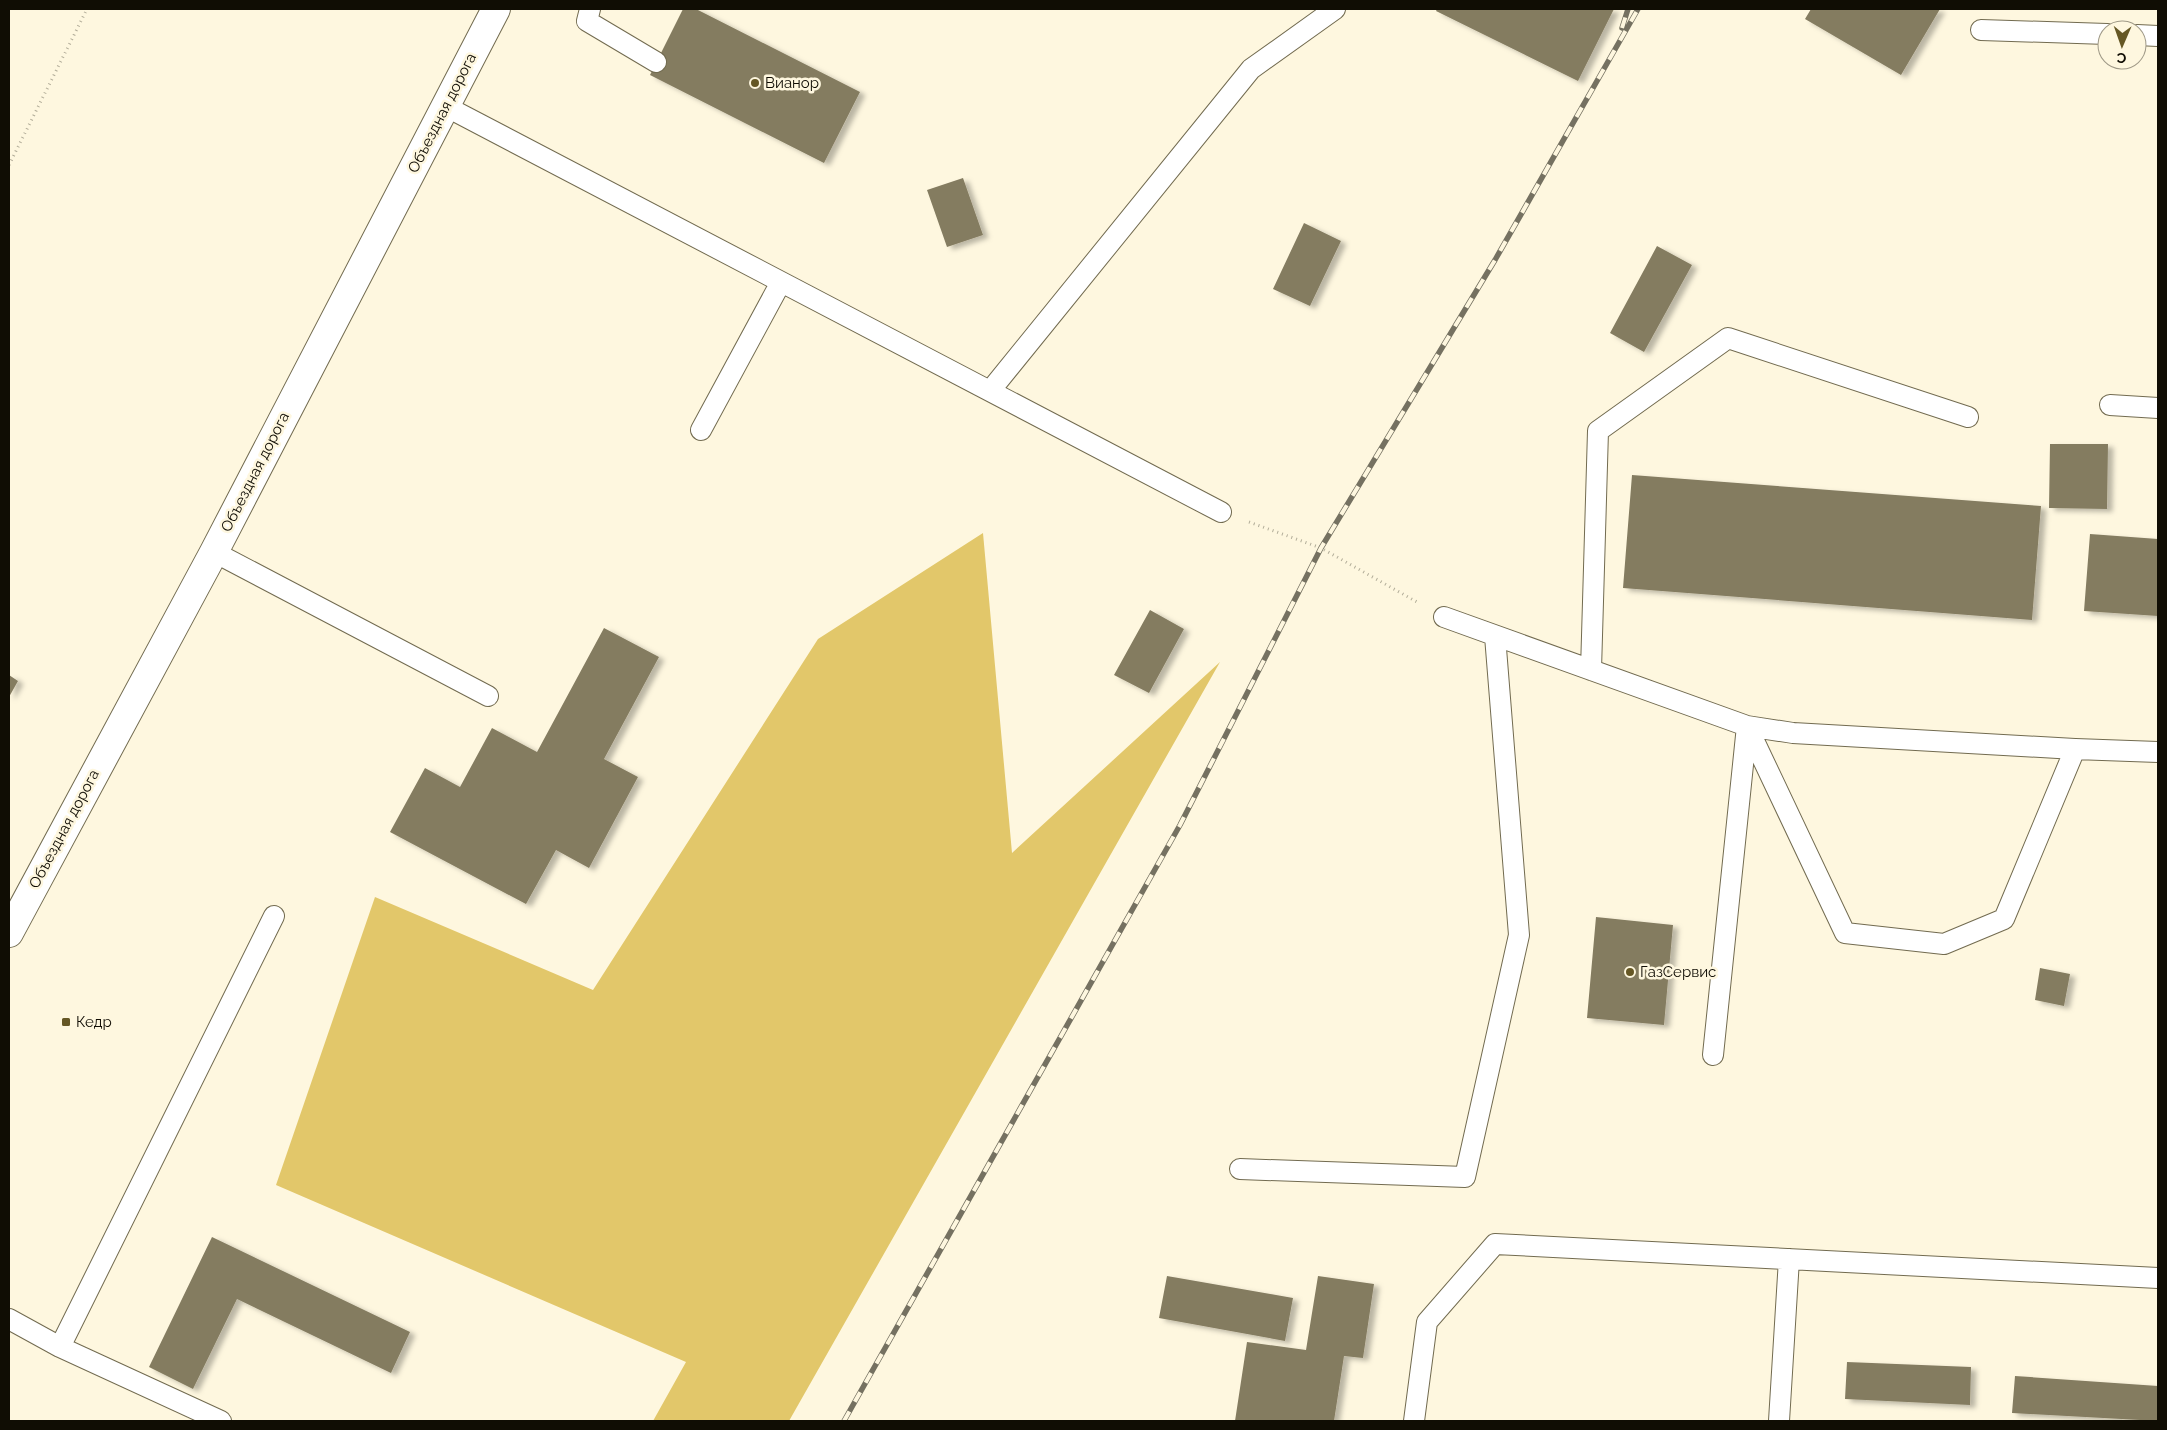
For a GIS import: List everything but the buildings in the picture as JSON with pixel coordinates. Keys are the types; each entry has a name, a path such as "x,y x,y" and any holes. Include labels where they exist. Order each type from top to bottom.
{"main road":[{"name":"Объездная дорога","path":"9,933 15,907 214,552 493,10"}],"lane":[{"path":"590,9 587,21 656,62"},
{"path":"990,391 1252,69 1335,9"},
{"path":"1981,30 2097,34"},
{"path":"445,106 1221,512"},
{"path":"701,430 781,282"},
{"path":"1591,670 1598,431 1728,338 1968,416"},
{"path":"2110,405 2158,408"},
{"path":"214,552 488,696"},
{"path":"1444,617 1747,726 1793,733 2158,752"},
{"path":"1240,1169 1465,1176 1519,935 1495,636"},
{"path":"1747,726 1845,933 1944,944 2004,919 2075,749"},
{"path":"1713,1055 1747,726"},
{"path":"60,1347 274,916"},
{"path":"1414,1421 1427,1322 1495,1244 2158,1278"},
{"path":"1779,1421 1788,1259"},
{"path":"9,1319 60,1347 221,1421"}],"path":[{"path":"9,165 87,9"},
{"path":"1221,512 1321,548 1444,617"}],"shaded area":[{"path":"983,533 1012,853 1220,662 789,1421 653,1421 686,1362 276,1185 375,897 593,990 818,639"}],"railway":[{"path":"1622,28 1628,9"},
{"path":"844,1421 1180,825 1321,548 1495,260 1638,9"}],"place":[{"name":"Вианор","path":"755,83"},
{"name":"ГазСервис","path":"1630,972"},
{"name":"Кедр","path":"66,1022"}]}
